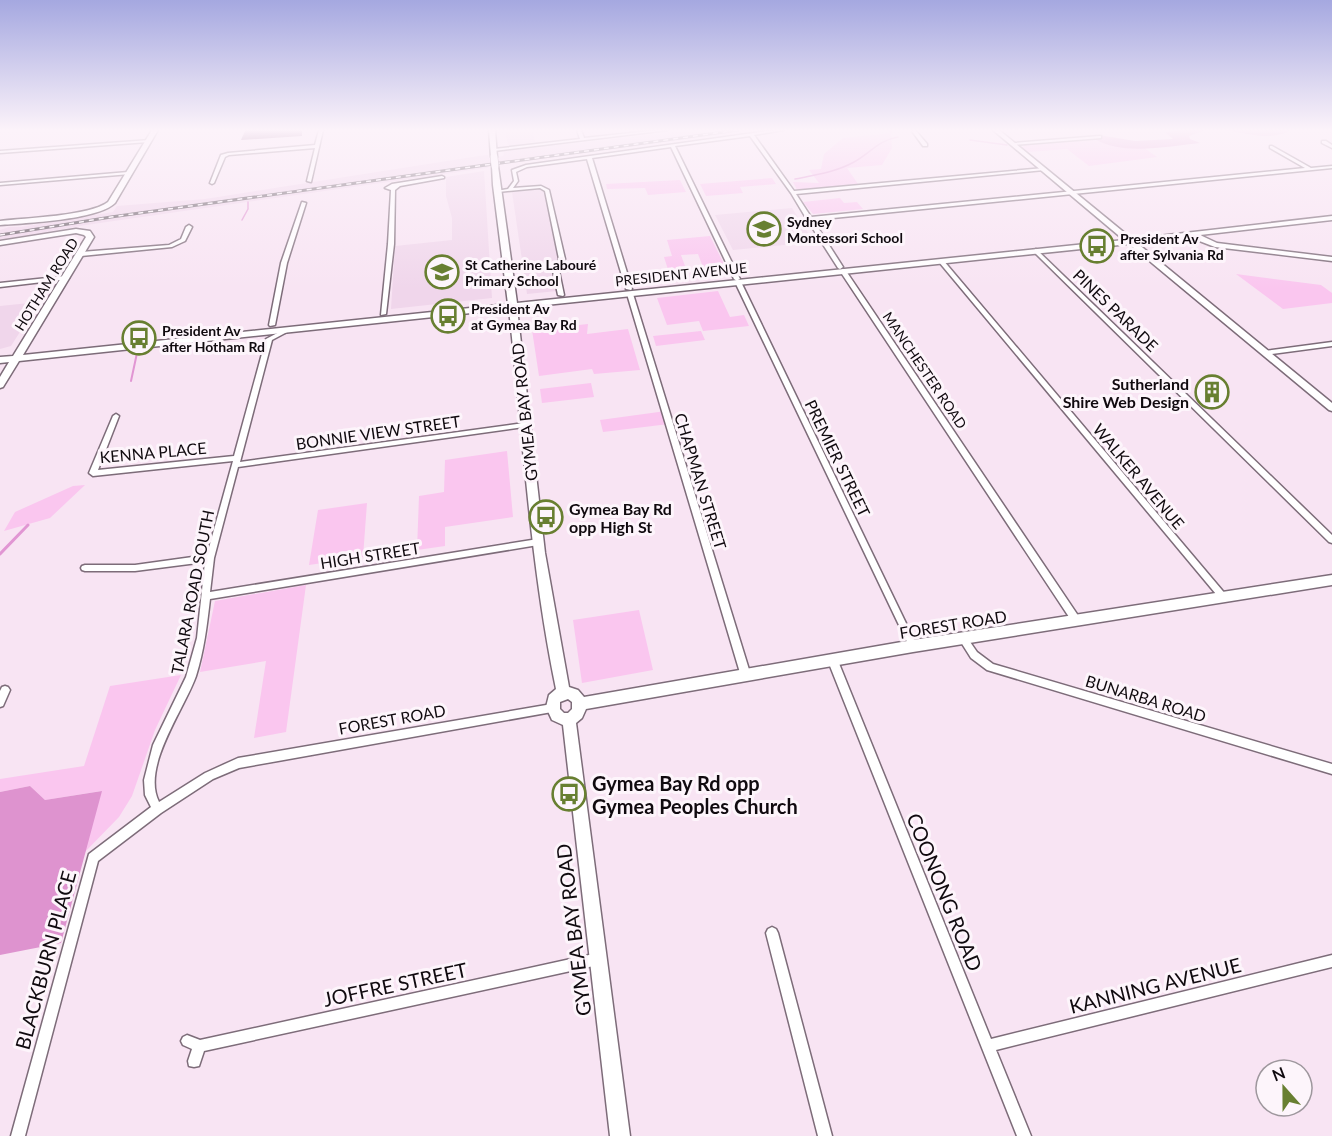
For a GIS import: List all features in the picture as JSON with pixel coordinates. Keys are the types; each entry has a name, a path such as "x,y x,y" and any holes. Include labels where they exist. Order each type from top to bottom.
{"street":[{"path":"0,223 62,217 105,208 111,204 123,183"},
{"path":"382,317 391,244 394,187 413,183"},
{"name":"GYMEA BAY ROAD","path":"497,183 513,304 524,425 550,637 564,694"},
{"path":"510,189 515,183"},
{"name":"CHAPMAN STREET","path":"597,183 746,676"},
{"name":"PREMIER STREET","path":"690,183 913,646"},
{"name":"MANCHESTER ROAD","path":"786,183 1076,620"},
{"path":"793,193 897,183"},
{"path":"1061,183 1332,408"},
{"path":"808,219 1169,183"},
{"path":"498,191 543,188 547,190 562,259 556,271 561,296"},
{"path":"304,202 284,263 272,325 278,328 334,325"},
{"name":"PRESIDENT AVENUE","path":"841,269 941,261 1187,232 1332,218"},
{"path":"81,254 174,245 185,238 189,227"},
{"name":"HOTHAM ROAD","path":"0,243 71,232 84,232 90,237 0,386"},
{"path":"1187,232 1215,245 1332,260"},
{"name":"PRESIDENT AVENUE","path":"0,360 18,355 272,325 513,304 1129,239"},
{"name":"PINES PARADE","path":"1036,251 1332,540"},
{"name":"WALKER AVENUE","path":"941,261 1224,598"},
{"path":"0,285 66,278"},
{"name":"PRESIDENT AVENUE","path":"513,304 561,296 630,291"},
{"name":"PRESIDENT AVENUE","path":"0,353 18,355 334,325 382,317"},
{"path":"261,332 268,339 289,329"},
{"name":"TALARA ROAD SOUTH","path":"157,809 150,795 148,780 158,745 191,676 201,638 210,558 268,339"},
{"path":"1265,352 1332,344"},
{"name":"KENNA PLACE","path":"116,416 93,473 236,462"},
{"name":"BONNIE VIEW STREET","path":"236,462 524,425"},
{"name":"HIGH STREET","path":"206,596 538,542"},
{"path":"85,568 135,568 210,558"},
{"name":"FOREST ROAD","path":"581,704 913,646 1332,580"},
{"name":"BUNARBA ROAD","path":"963,639 974,655 990,667 1332,770"},
{"name":"COONONG ROAD","path":"833,661 1024,1136"},
{"path":"0,703 5,690"},
{"path":"564,694 577,697 581,704 577,715 569,719 555,716 552,708 556,698 564,694"},
{"name":"FOREST ROAD","path":"238,763 552,708"},
{"name":"GYMEA BAY ROAD","path":"569,719 620,1136"},
{"name":"BLACKBURN PLACE","path":"18,1136 93,858 157,809 209,776 238,763"},
{"path":"772,933 825,1136"},
{"name":"JOFFRE STREET","path":"200,1046 598,959"},
{"name":"KANNING AVENUE","path":"988,1046 1332,961"},
{"path":"187,1041 200,1046 194,1061"}],"shaded area":[{"path":"307,183 381,183 86,225 0,240 0,230 9,227 113,212 117,206 205,199"},
{"name":"St Catherine Labouré Primary School","path":"446,183 485,183 492,298 391,309 395,246 452,240 452,218 446,196"},
{"path":"682,183 686,192 648,195 645,188 607,189 606,184"},
{"path":"794,183 858,184 797,190"},
{"path":"700,184 776,184 740,187 743,193 706,196"},
{"path":"545,190 559,260 553,268 557,291 527,294 512,192"},
{"path":"840,198 844,203 857,202 863,209 813,214 803,202"},
{"name":"Sydney Montessori School","path":"792,208 814,242 733,250 715,215"},
{"path":"710,236 729,274 706,275 698,254 681,255 689,277 671,279 664,257 672,256 667,240"},
{"path":"1236,274 1321,285 1332,293 1332,303 1283,309"},
{"path":"718,291 730,317 744,315 749,326 703,331 699,321 667,325 657,298"},
{"path":"39,302 11,346 0,349 0,306"},
{"path":"588,324 587,334 628,329 640,370 594,374 592,369 539,376 532,330"},
{"path":"701,331 705,340 656,346 653,336"},
{"path":"591,383 594,397 542,403 540,389"},
{"path":"666,411 669,424 603,432 600,420"},
{"path":"507,451 513,517 445,527 445,546 417,550 419,496 444,492 445,460"},
{"path":"85,485 50,518 4,531 15,512 73,486"},
{"path":"367,503 363,557 309,565 318,510"},
{"path":"306,585 286,732 254,738 266,661 200,672 215,601"},
{"path":"639,610 653,670 582,683 573,620"},
{"path":"181,675 155,730 132,796 119,817 84,853 101,791 45,800 30,786 0,792 0,779 84,766 110,686"},
{"path":"30,786 45,800 102,791 61,943 0,955 0,792"}],"waterway":[{"path":"242,220 248,209 248,202"},
{"path":"131,381 137,353"},
{"path":"0,554 28,525"}],"railway":[{"path":"0,235 356,183"}],"place":[{"name":"Sydney Montessori School","path":"764,229"},
{"name":"President Av after Sylvania Rd","path":"1097,246"},
{"name":"St Catherine Labouré Primary School","path":"442,272"},
{"name":"President Av at Gymea Bay Rd","path":"448,316"},
{"name":"President Av after Hotham Rd","path":"139,338"},
{"name":"Sutherland Shire Web Design","path":"1212,392"},
{"name":"Gymea Bay Rd opp High St","path":"546,517"},
{"name":"Gymea Bay Rd opp Gymea Peoples Church","path":"569,794"}]}
